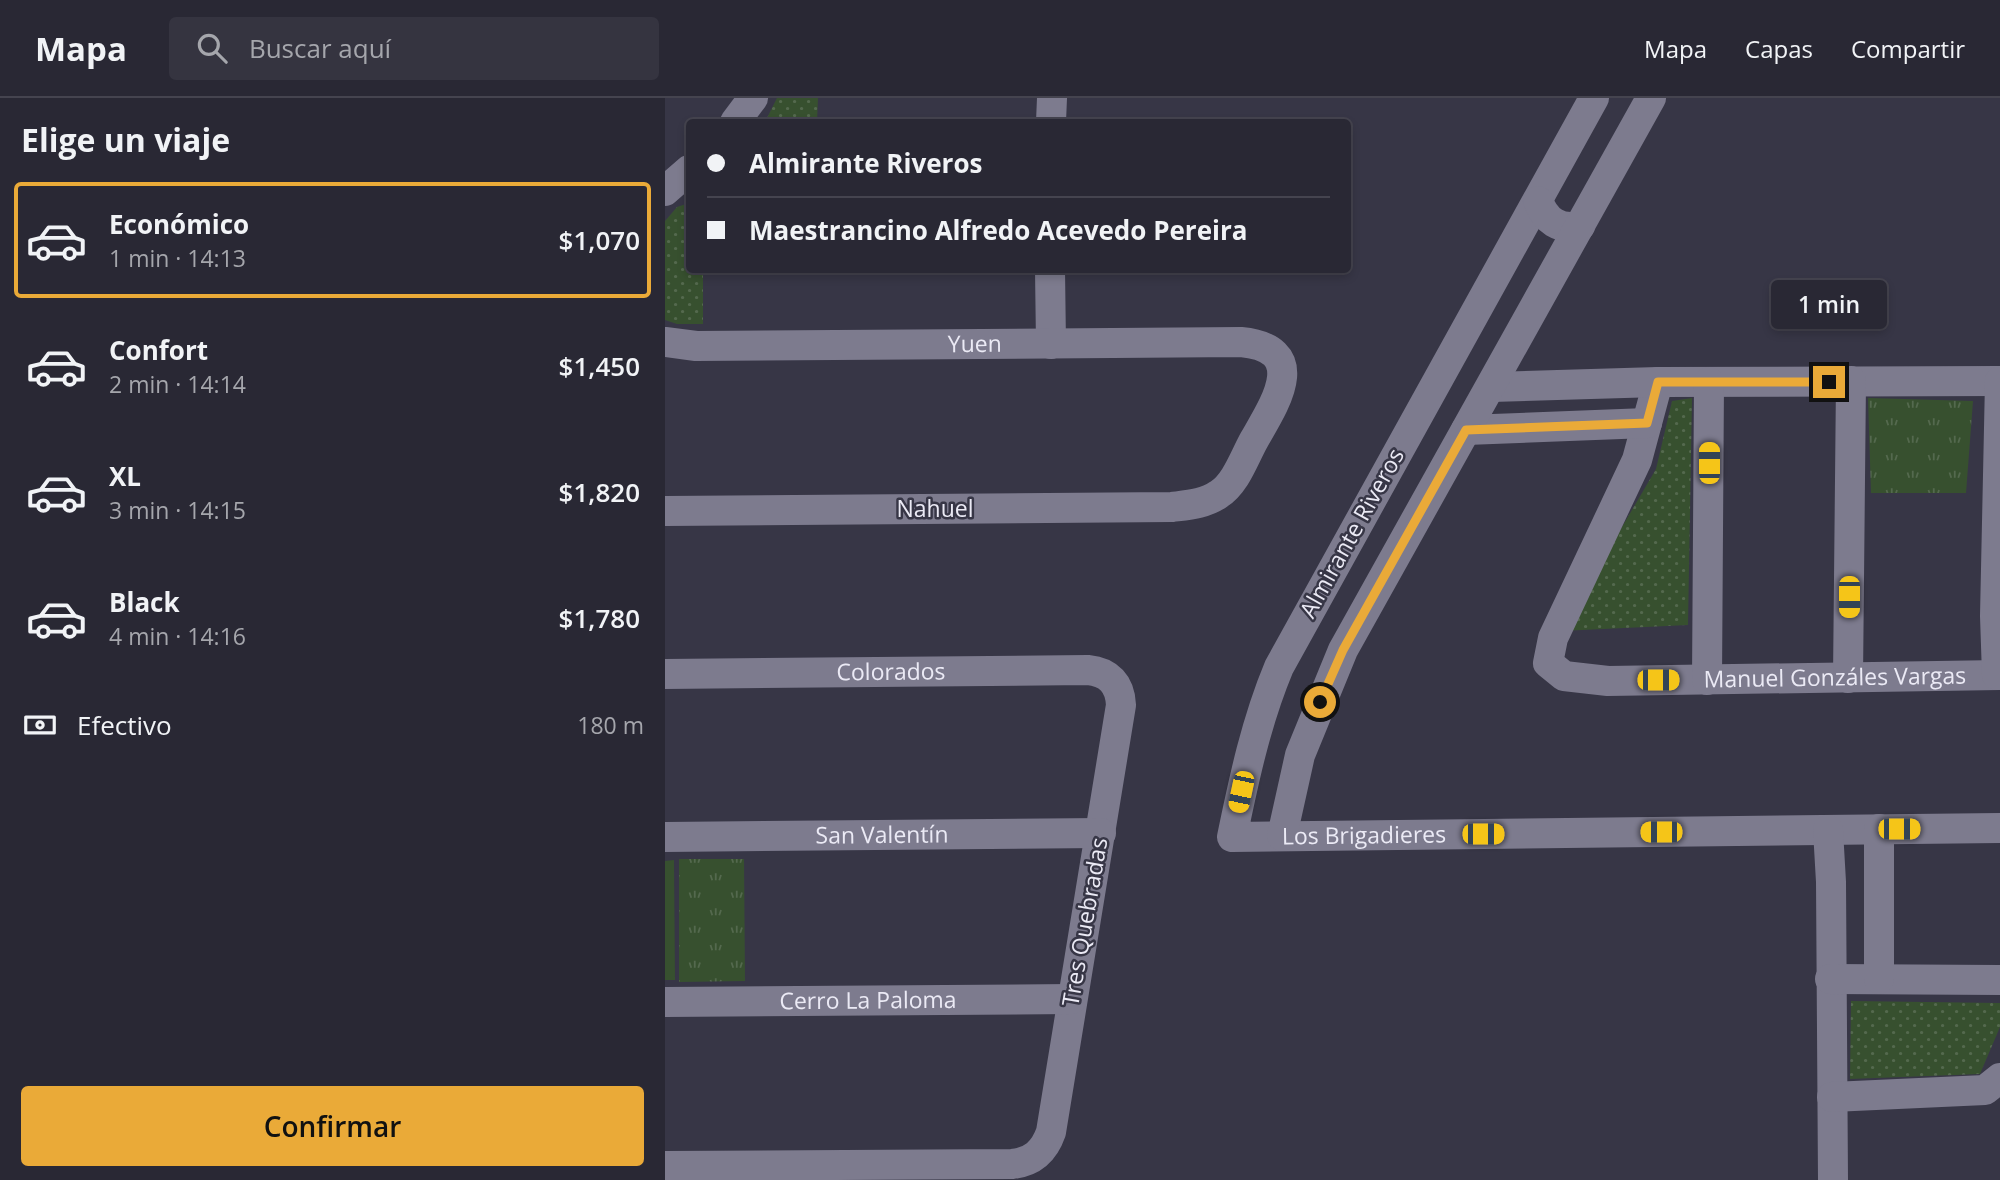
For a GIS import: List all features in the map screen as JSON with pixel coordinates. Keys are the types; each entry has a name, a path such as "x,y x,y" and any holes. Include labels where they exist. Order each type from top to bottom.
{"street":[{"path":"738,119 753,98"},
{"path":"1051,119 1052,98"},
{"name":"Almirante Riveros","path":"1232,837 1255,731 1279,667 1594,98"},
{"path":"1282,836 1300,755 1343,650 1651,98"},
{"path":"665,191 686,173"},
{"path":"1538,201 1546,217 1553,223 1561,227 1580,226"},
{"path":"1513,246 1522,244 1541,250 1556,270"},
{"path":"1051,273 1051,344"},
{"name":"Yuen","path":"665,342 696,346 1241,342 1264,348 1281,365 1283,382 1277,399 1232,481 1218,495 1203,502"},
{"path":"1491,387 1658,382 2000,381 1995,617 1998,675"},
{"path":"1466,430 1647,423 1658,382"},
{"path":"1707,680 1709,382"},
{"path":"1848,678 1851,382"},
{"name":"Manuel Gonzáles Vargas","path":"1647,423 1637,460 1553,638 1548,663 1564,676 1608,681 1998,675"},
{"name":"Nahuel","path":"665,511 1172,507 1203,502"},
{"name":"Colorados","path":"665,674 1088,670 1106,674 1113,680"},
{"name":"Tres Quebradas","path":"665,1166 1012,1164 1031,1159 1047,1143 1051,1132 1121,705 1118,687 1113,680"},
{"name":"Los Brigadieres","path":"1232,837 2000,828"},
{"path":"1879,829 1879,979"},
{"path":"1828,830 1831,882 1833,1180"},
{"name":"San Valentín","path":"665,837 1101,833"},
{"path":"1831,979 2000,980"},
{"name":"Cerro La Paloma","path":"665,1002 1072,999"},
{"path":"1832,1097 1985,1090 2000,1078"}],"green space":[{"path":"777,98 818,98 817,119 766,119"},
{"path":"686,204 686,273 703,273 703,324 677,324 665,320 665,221 677,207"},
{"path":"1692,398 1688,625 1561,631 1656,469 1672,401"},
{"path":"1868,398 1973,401 1966,493 1871,493"},
{"path":"679,859 744,859 745,981 679,982"},
{"path":"674,860 675,980 665,980 665,861"},
{"path":"1851,1001 2000,1003 2000,1027 1980,1074 1850,1079"}],"route":[{"path":"1320,702 1343,650 1466,430 1647,423 1658,382 1829,382"}]}
